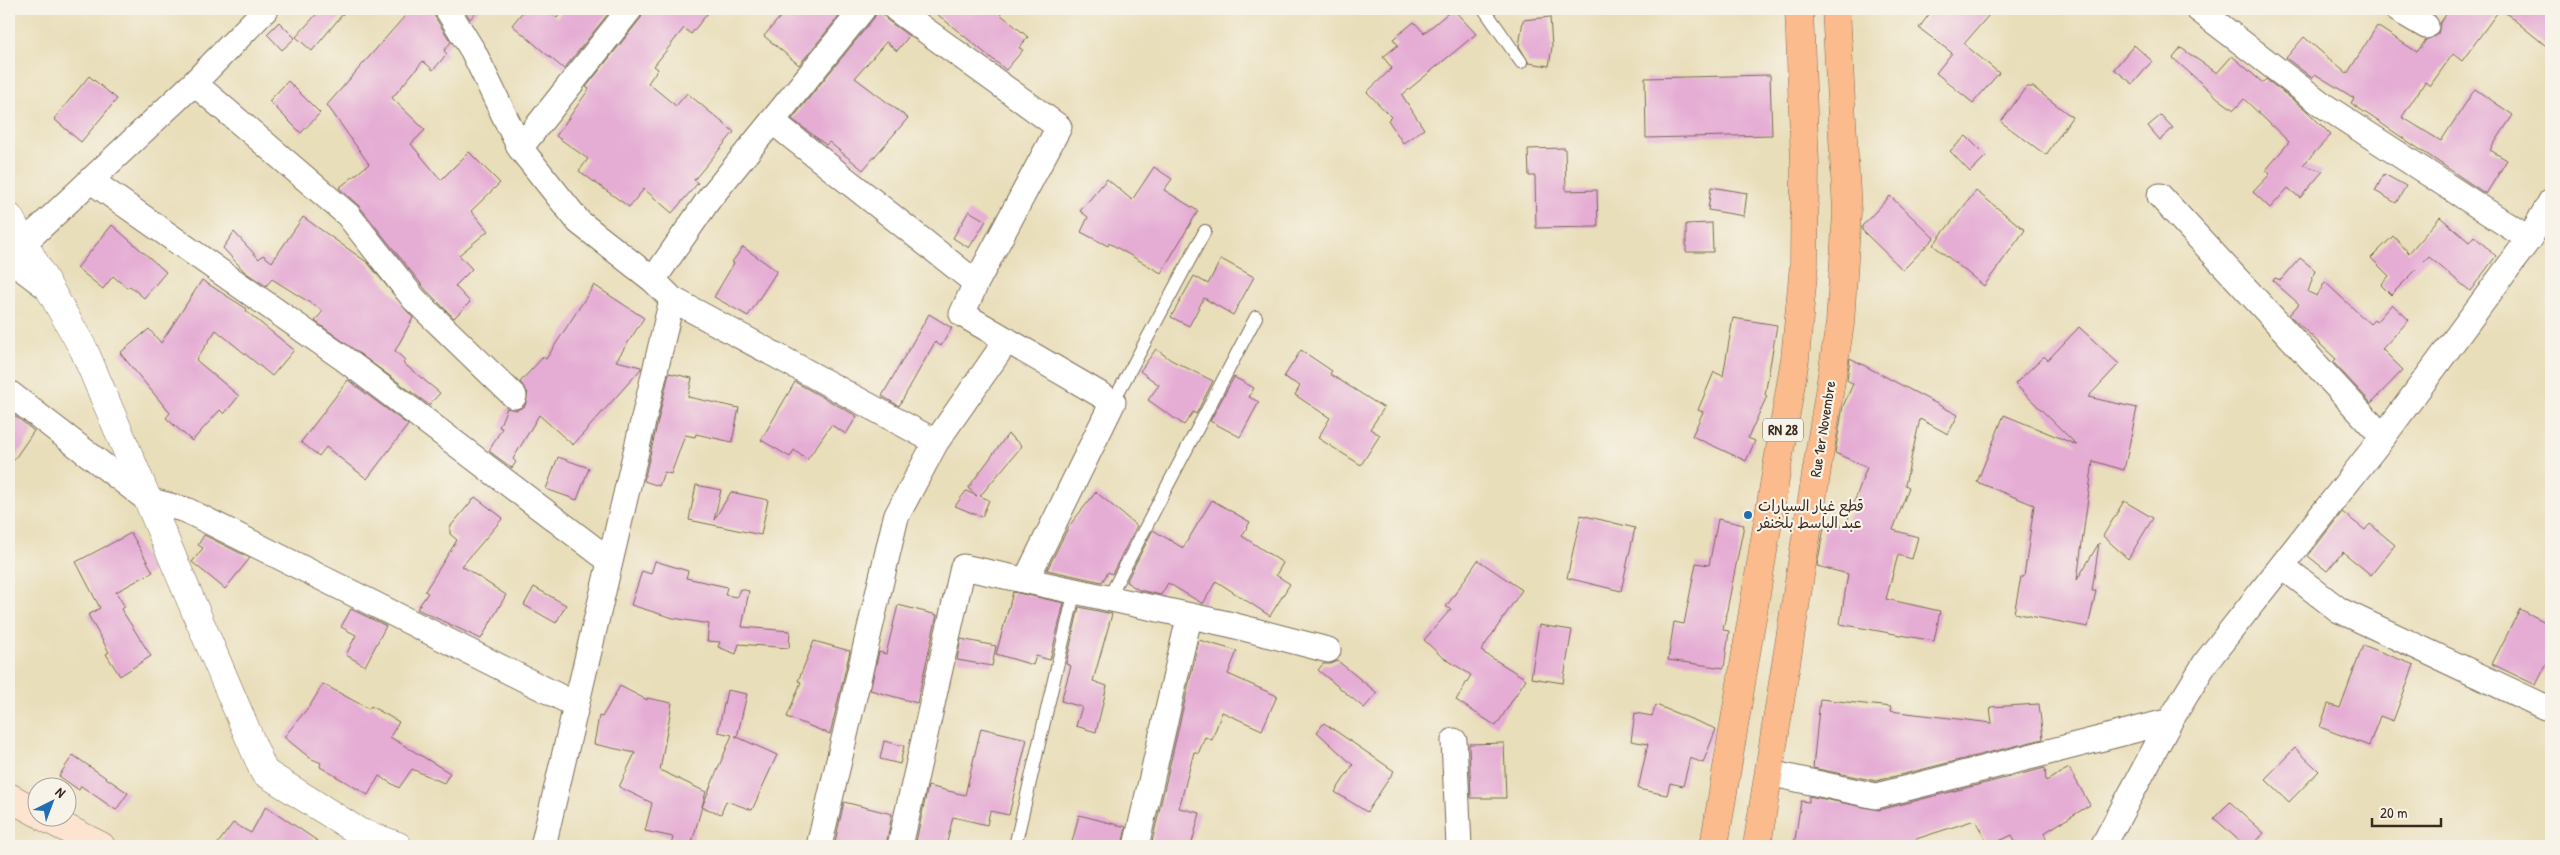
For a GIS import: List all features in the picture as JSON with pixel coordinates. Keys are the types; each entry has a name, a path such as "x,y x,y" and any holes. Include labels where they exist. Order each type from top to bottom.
{"main road":[{"name":"RN 28","path":"1714,846 1795,359 1804,264 1805,164 1799,9"},
{"name":"Rue 1er Novembre","path":"1757,846 1840,324 1847,212 1836,9"},
{"path":"9,797 28,807"},
{"path":"66,828 101,846"}],"street":[{"path":"16,251 194,83 266,9"},
{"path":"447,9 473,51 520,148 579,222 652,280 672,299 936,442"},
{"path":"520,148 630,9"},
{"path":"652,280 709,200 863,9"},
{"path":"896,9 1059,127 976,282 962,314 1113,402 1026,580"},
{"path":"2198,9 2323,104 2529,239"},
{"path":"2397,9 2426,26"},
{"path":"194,83 348,215 414,299 514,396"},
{"path":"772,121 976,282"},
{"path":"90,180 343,358 610,562"},
{"path":"2160,196 2384,437"},
{"path":"2103,846 2170,721 2206,662 2384,437 2529,239 2551,200"},
{"path":"9,216 16,251 50,289 84,350 264,772 358,832 398,846"},
{"path":"543,846 672,299"},
{"path":"819,846 896,517 936,442 1007,340"},
{"path":"9,393 148,500 186,510 576,705"},
{"path":"2282,566 2339,610 2545,707 2551,704"},
{"path":"900,846 963,567 1075,590 1190,618 1228,624 1328,650"},
{"path":"1136,846 1190,618"},
{"path":"1769,773 1876,796 2170,721"},
{"path":"1454,741 1459,846"}],"lane":[{"path":"1484,9 1521,62"},
{"path":"1113,402 1205,231"},
{"path":"1108,599 1256,317"},
{"path":"1016,846 1075,590"}],"building":[{"path":"321,9 347,9 312,51 296,37"},
{"path":"411,9 433,9 435,17 451,42 444,51 447,54 433,70 423,61 392,98 425,130 411,144 441,180 469,152 500,183 471,211 488,231 459,255 472,269 455,286 470,302 454,318 425,289 359,206 339,188 369,164 327,105"},
{"path":"464,9 479,9 470,19"},
{"path":"525,9 546,9 557,18 564,9 612,9 564,69 512,25"},
{"path":"644,9 711,9 691,34 684,28 654,66 658,69 648,83 676,106 687,93 734,132 694,180 698,183 672,213 644,189 629,207 579,171 588,159 556,136 589,89 586,87 641,18"},
{"path":"787,9 845,9 799,65 764,36"},
{"path":"877,9 882,9 887,20 909,36 897,51 886,42 855,78 908,118 863,170 829,142 826,145 792,119 874,18"},
{"path":"920,9 994,9 1028,37 1019,48 1023,50 1006,70 932,10 928,14"},
{"path":"1453,9 1476,34 1402,95 1424,129 1403,143 1388,120 1391,117 1367,92 1392,68 1383,57 1398,45 1393,39 1414,22 1424,33"},
{"path":"1933,9 1994,9 1964,44 1999,73 1973,103 1936,73 1952,53 1919,28"},
{"path":"2450,9 2500,9 2462,61 2453,54 2430,86 2425,82 2402,117 2441,141 2475,89 2513,115 2490,150 2507,160 2486,194 2351,103 2354,98 2315,74 2312,78 2286,58 2304,37 2347,74 2377,26 2417,52 2426,40 2438,34 2440,23"},
{"path":"2501,9 2551,9 2551,50"},
{"path":"1550,17 1552,47 1549,66 1529,63 1519,46 1523,20"},
{"path":"279,22 295,38 282,50 267,34"},
{"path":"2134,45 2152,61 2133,84 2114,69"},
{"path":"2181,48 2217,73 2232,56 2263,83 2266,79 2306,110 2331,135 2303,165 2323,171 2300,198 2288,188 2270,208 2253,192 2270,174 2266,170 2289,142 2244,99 2234,110 2219,99 2173,58"},
{"path":"1770,75 1772,135 1646,138 1645,78"},
{"path":"89,76 117,99 81,142 54,119"},
{"path":"288,81 320,113 301,133 269,101"},
{"path":"2026,87 2033,87 2072,117 2046,155 2001,122"},
{"path":"2161,115 2173,128 2160,140 2148,126"},
{"path":"1966,136 1986,156 1970,172 1950,151"},
{"path":"1565,148 1566,191 1597,190 1598,227 1536,228 1535,176 1529,176 1528,149"},
{"path":"1154,167 1172,179 1164,190 1198,211 1161,273 1109,243 1108,246 1081,232 1088,217 1080,211 1107,179 1132,200"},
{"path":"2384,174 2406,186 2396,203 2375,191"},
{"path":"1711,187 1747,193 1744,216 1708,210"},
{"path":"1976,191 2025,230 1984,286 1933,245"},
{"path":"1890,196 1934,238 1903,270 1862,230 1862,226"},
{"path":"969,211 986,221 969,248 953,238"},
{"path":"303,217 368,263 413,318 395,351 405,360 403,363 440,393 429,405 315,321 323,311 272,279 266,286 245,272 223,248 234,232 259,259 263,255 272,262"},
{"path":"2440,217 2469,242 2474,236 2496,256 2470,291 2429,257 2391,295 2381,285 2389,276 2371,258 2393,236 2409,253"},
{"path":"1712,223 1713,252 1686,252 1686,224"},
{"path":"112,225 166,272 144,298 130,286 127,288 113,276 103,289 77,268"},
{"path":"743,247 777,271 748,316 714,297 734,263 732,262"},
{"path":"2300,258 2315,270 2308,292 2317,296 2325,282 2370,324 2374,320 2376,322 2392,304 2409,320 2382,349 2403,370 2371,403 2333,362 2336,359 2289,315 2299,304 2273,281 2275,278 2281,280"},
{"path":"1221,259 1254,277 1233,315 1204,298 1189,326 1171,317 1194,276 1208,284"},
{"path":"202,280 247,309 246,311 294,350 272,376 216,330 196,360 239,396 224,414 220,410 192,441 166,418 170,413 120,353 149,329 161,343"},
{"path":"594,285 644,318 616,361 641,367 641,369 573,445 539,415 513,459 516,462 512,468 489,451 502,428 499,427 507,408 517,410 525,406 528,393 520,382 543,357 546,359"},
{"path":"929,314 952,328 941,346 935,342 899,406 882,396"},
{"path":"1733,318 1777,325 1765,395 1767,396 1748,438 1755,441 1746,461 1692,436 1703,412 1698,410 1714,372 1723,376"},
{"path":"2079,327 2119,364 2088,397 2137,408 2124,470 2093,461 2077,580 2099,543 2092,591 2096,591 2088,627 2014,613 2021,577 2024,577 2034,505 1977,482 2004,415 2077,445 2015,384 2044,356 2048,360"},
{"path":"1156,349 1171,360 1213,381 1196,414 1193,412 1184,425 1148,400 1159,385 1140,371"},
{"path":"1301,350 1332,371 1330,374 1384,408 1370,429 1380,435 1361,465 1318,438 1330,418 1295,395 1300,386 1284,377"},
{"path":"1850,358 1958,415 1948,434 1920,419 1905,485 1909,487 1893,530 1918,537 1912,559 1898,555 1886,599 1940,611 1934,641 1840,624 1848,574 1817,566 1825,522 1845,527 1867,467 1835,453 1843,406 1853,384 1847,380"},
{"path":"669,373 692,378 688,397 739,408 732,442 696,434 695,437 685,435 671,474 664,472 659,486 644,481"},
{"path":"1234,377 1254,388 1249,397 1259,402 1240,437 1210,421"},
{"path":"348,380 408,425 367,479 326,447 319,456 301,442"},
{"path":"795,382 857,416 846,434 831,425 807,460 794,450 790,457 761,440"},
{"path":"9,411 34,431 9,467"},
{"path":"1008,434 1022,446 980,496 989,500 982,517 955,506 966,491 977,496 968,488"},
{"path":"558,457 589,468 577,500 546,489"},
{"path":"696,485 721,490 714,520 731,492 768,500 761,535 689,520"},
{"path":"1096,492 1137,526 1112,574 1108,572 1102,582 1047,570 1069,526"},
{"path":"475,497 503,518 462,566 506,595 481,639 417,609 428,593 425,591 457,540 450,534 450,527"},
{"path":"1212,500 1250,522 1242,536 1283,563 1276,575 1290,584 1270,616 1216,581 1203,604 1168,583 1161,595 1139,590 1126,582 1153,530 1183,548"},
{"path":"2124,501 2153,518 2128,559 2103,536"},
{"path":"2342,512 2365,530 2370,524 2395,545 2371,575 2343,552 2327,571 2308,556"},
{"path":"1581,515 1635,528 1621,591 1567,578"},
{"path":"1718,519 1744,525 1723,630 1729,631 1724,668 1668,660 1674,622 1684,624 1696,563 1709,565"},
{"path":"131,533 153,572 116,592 125,607 121,609 151,656 120,676 106,654 109,652 88,615 100,608 76,562"},
{"path":"204,535 250,558 225,589 192,562 203,548 198,545"},
{"path":"1478,560 1522,590 1481,651 1526,679 1496,726 1456,700 1471,675 1441,656 1424,640 1451,609 1446,607"},
{"path":"655,561 688,571 686,578 727,587 725,595 737,597 740,589 749,591 742,627 790,631 789,648 739,644 736,654 718,647 720,642 707,641 709,624 673,618 631,605 642,571 651,574"},
{"path":"534,587 566,605 556,623 524,605"},
{"path":"1013,592 1064,603 1050,660 1036,656 1033,665 996,654"},
{"path":"898,605 937,615 917,703 870,690 879,652 886,654"},
{"path":"1079,607 1112,614 1093,681 1107,686 1096,732 1076,726 1082,707 1061,701 1071,666 1066,664"},
{"path":"351,609 386,626 365,666 346,655 356,635 341,627"},
{"path":"2520,609 2551,625 2551,655 2536,685 2492,664"},
{"path":"1539,625 1572,630 1563,683 1531,678"},
{"path":"961,639 996,646 992,666 957,660"},
{"path":"1199,640 1237,651 1228,674 1277,696 1262,730 1222,712 1212,740 1205,737 1198,754 1194,752 1179,808 1200,813 1191,846 1151,846"},
{"path":"814,641 850,651 830,734 787,717 801,682 798,681"},
{"path":"2363,645 2414,665 2393,721 2380,716 2369,746 2320,727 2328,704 2340,708"},
{"path":"1338,661 1377,693 1364,708 1318,670 1323,664 1331,664"},
{"path":"323,684 369,709 371,706 399,722 390,737 450,773 444,783 412,769 399,788 379,776 368,795 320,767 321,763 310,758 284,737 311,704"},
{"path":"620,686 647,700 647,698 672,703 660,770 706,792 691,846 671,846 673,837 645,831 652,803 619,787 635,753 594,744 599,716 602,717"},
{"path":"727,690 747,694 737,737 777,755 752,810 726,801 721,814 702,807 732,735 718,732"},
{"path":"1820,699 1891,707 1890,711 1992,723 1990,707 2039,704 2043,739 1876,781 1813,768"},
{"path":"1656,705 1716,729 1703,763 1690,758 1683,786 1670,783 1667,795 1638,789 1648,744 1631,741 1635,713 1652,716"},
{"path":"1324,723 1394,771 1367,812 1335,792 1353,765 1317,732"},
{"path":"981,728 1027,739 1009,815 990,811 987,825 953,817 946,846 915,846 928,786 965,795"},
{"path":"884,741 904,746 900,764 880,759"},
{"path":"1504,743 1506,798 1471,798 1469,744"},
{"path":"2295,748 2319,771 2289,802 2265,779"},
{"path":"73,755 128,793 116,810 81,786 78,789 78,778 62,778 59,776"},
{"path":"2045,768 2046,781 2069,768 2090,805 2044,833 2049,846 2017,846 2012,835 1989,846 1975,820 1916,839 1915,846 1794,846 1801,801 1809,802 1809,796 1879,810"},
{"path":"844,802 892,814 886,846 834,846"},
{"path":"2230,802 2264,833 2252,846 2245,846 2214,818"},
{"path":"266,806 325,846 216,846 233,823 251,833"},
{"path":"1079,815 1126,827 1122,846 1071,846"}],"place":[{"name":"قطع غيار السيارات عبد الباسط بلخنفر","path":"1748,515"}]}
